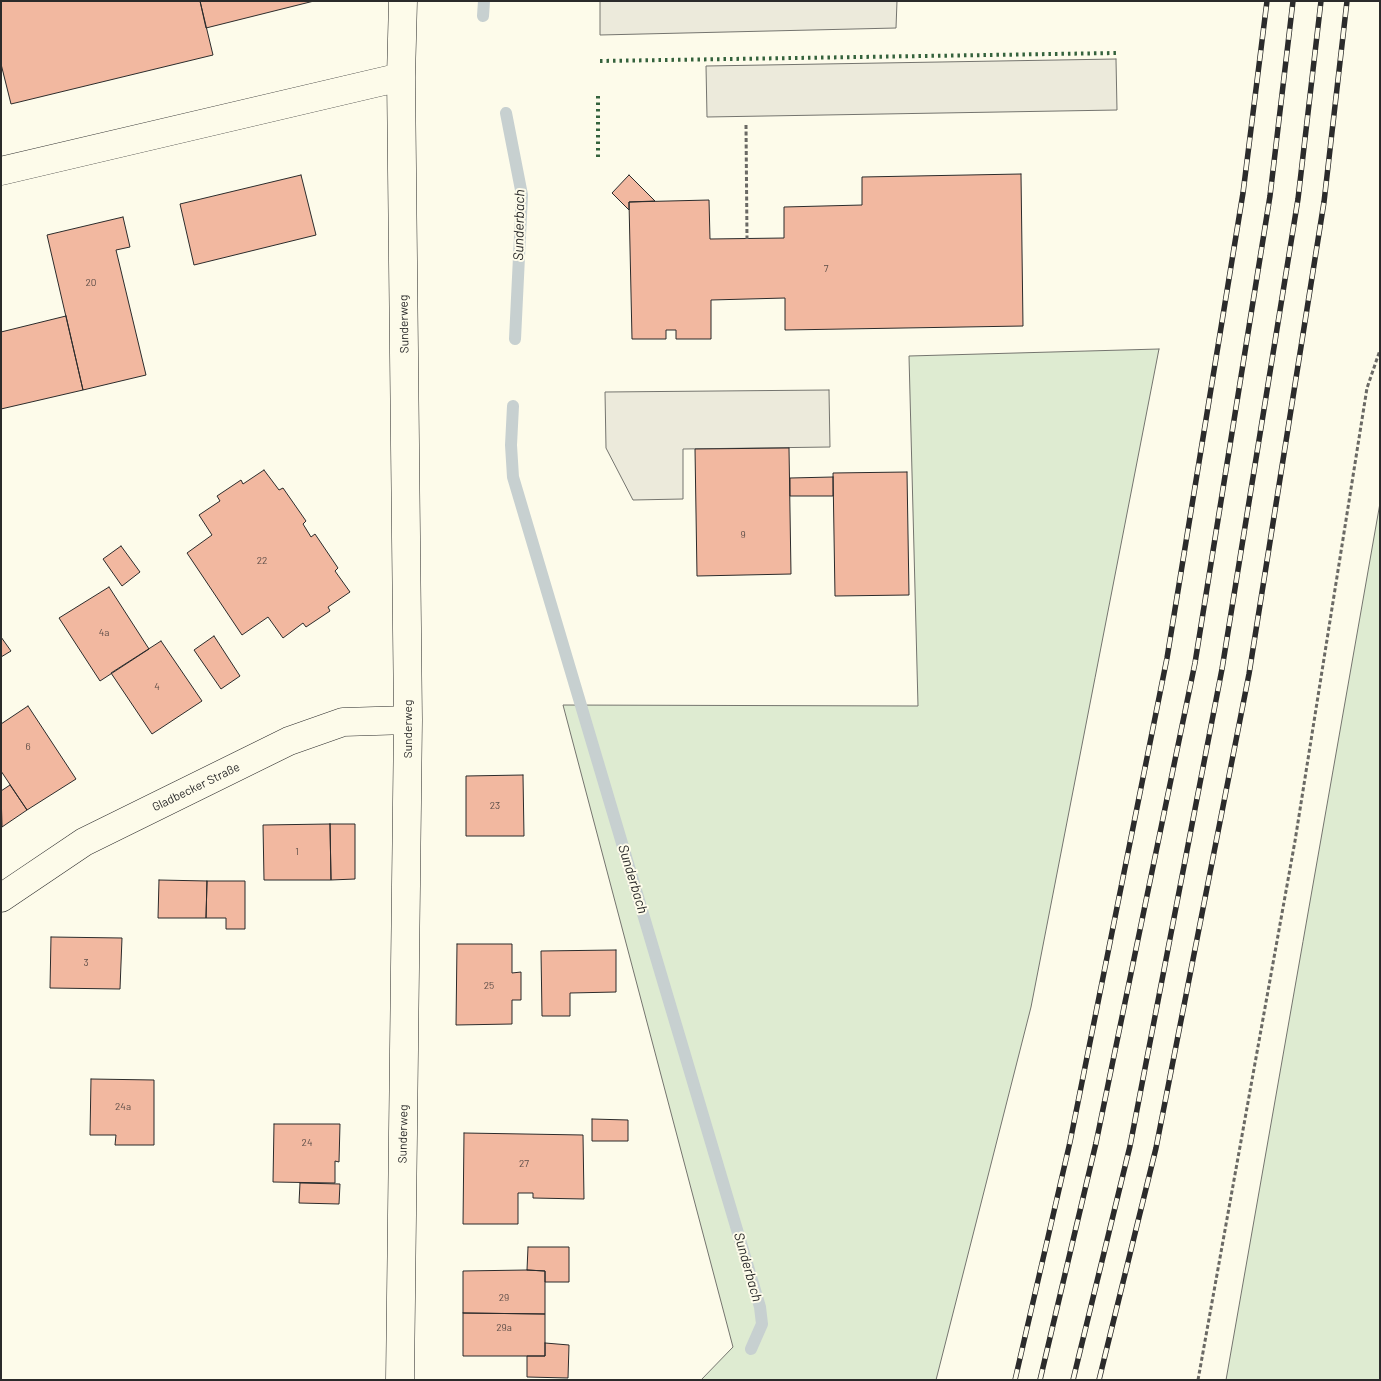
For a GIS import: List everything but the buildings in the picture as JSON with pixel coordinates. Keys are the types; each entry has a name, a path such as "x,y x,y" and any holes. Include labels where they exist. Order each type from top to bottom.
{"street":[{"name":"Sunderweg","path":"400,1380 408,720 401,77 403,1"},
{"path":"1,171 401,77"},
{"name":"Gladbecker Straße","path":"1,898 84,842 289,741 343,722 408,720"}],"path":[{"path":"746,125 747,239"},
{"path":"1198,1380 1295,841 1367,388 1380,350"}],"green space":[{"path":"1159,349 1031,1007 936,1380 701,1380 733,1347 563,705 918,706 909,356"},
{"path":"1380,503 1380,1380 1226,1380"}],"shaded area":[{"path":"600,1 897,1 896,28 600,35"},
{"path":"1116,59 1117,110 707,117 706,66"},
{"path":"829,390 830,447 683,449 683,499 633,500 606,448 605,392"}],"waterway":[{"name":"Sunderbach","path":"483,16 484,1"},
{"name":"Sunderbach","path":"506,113 522,195 515,339"},
{"name":"Sunderbach","path":"513,406 511,445 513,477 760,1307 762,1324 751,1349"}],"railway":[{"path":"1015,1380 1070,1142 1167,658 1243,193 1267,1"},
{"path":"1040,1380 1096,1143 1195,663 1270,196 1293,1"},
{"path":"1073,1380 1130,1146 1222,669 1298,199 1321,1"},
{"path":"1099,1380 1156,1148 1249,674 1324,202 1347,1"}],"hedge":[{"path":"600,61 1117,53"},
{"path":"598,96 598,158"}]}
